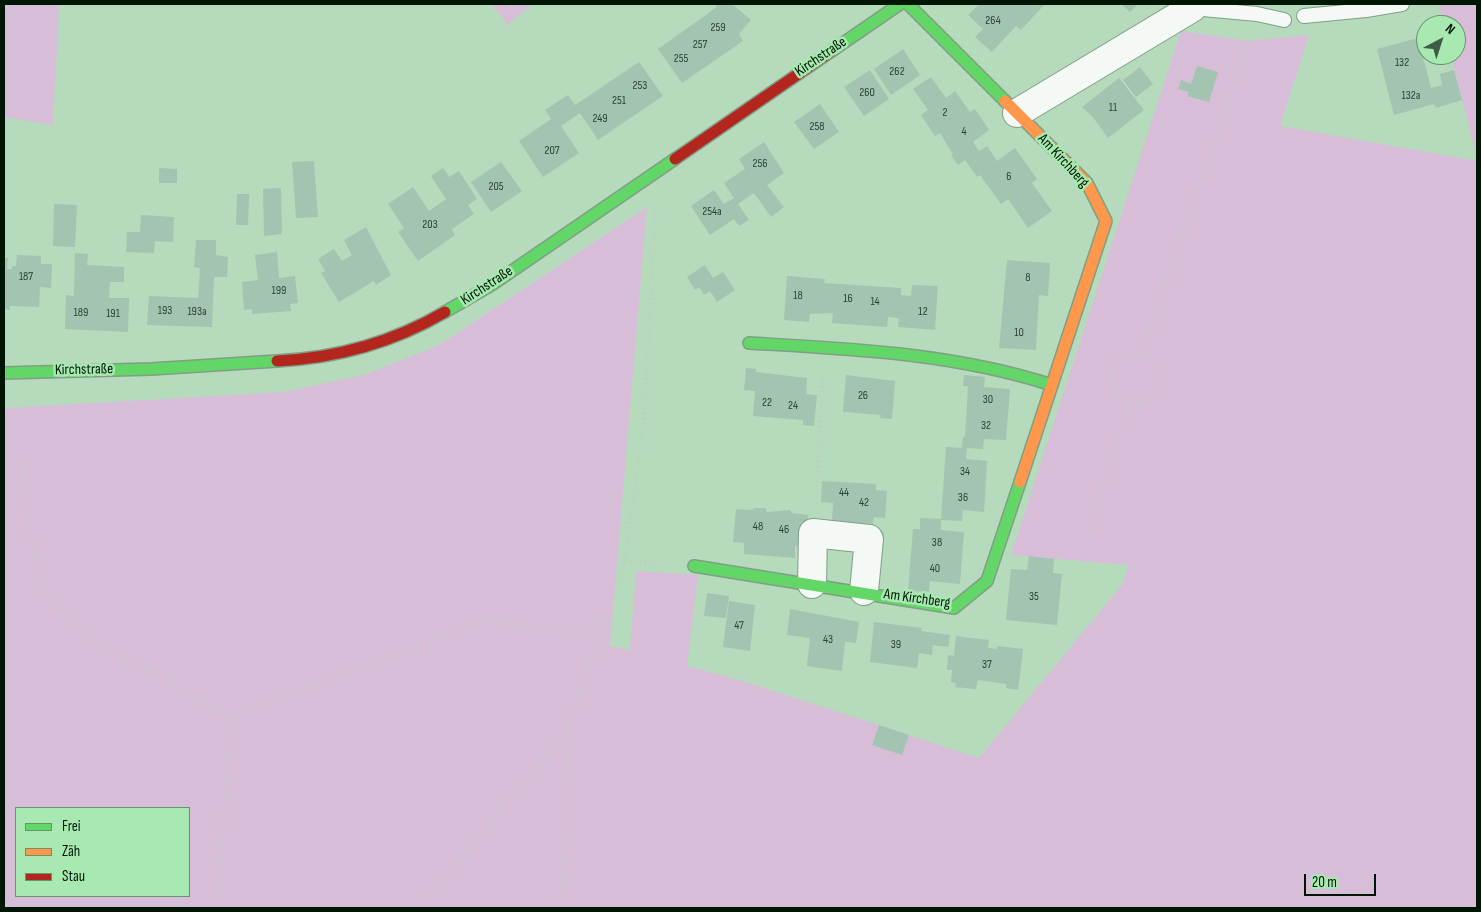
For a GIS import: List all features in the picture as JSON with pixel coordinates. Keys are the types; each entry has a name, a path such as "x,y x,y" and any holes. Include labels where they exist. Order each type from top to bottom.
{"street":[{"name":"Kirchstraße","path":"4,373 151,369 314,359 359,350 438,316 493,284 658,168 900,4"},
{"name":"Am Kirchberg","path":"694,566 864,591 954,608 987,581 1106,221 1087,183 908,4"},
{"path":"1017,113 1192,8"},
{"path":"749,343 922,355 1022,374 1052,385"},
{"path":"812,584 813,533 869,539 864,591"}],"lane":[{"path":"1304,16 1366,10 1402,4"},
{"path":"1192,8 1257,14 1284,20"}],"path":[{"path":"1143,353 1257,14"},
{"path":"559,908 566,832 568,728 625,562 644,420 658,168"},
{"path":"813,533 824,348"},
{"path":"1143,353 1156,363 1161,376 1160,384 1155,394 1148,400 1137,404 1128,402 1116,395 1110,381 1110,371 1119,358 1127,354 1143,353"},
{"path":"1089,535 1128,402"},
{"path":"4,452 22,466 38,587 86,637 230,717 486,621 600,635"},
{"path":"625,562 694,566"},
{"path":"218,908 230,717"},
{"path":"421,908 568,728"}],"shaded area":[{"path":"4,4 59,4 53,125 4,117"},
{"path":"492,4 532,4 508,25"},
{"path":"1438,4 1477,4 1477,159 1454,65 1466,65 1466,15 1441,15"},
{"path":"1181,31 1248,41 1309,35 1280,126 1477,161 1477,908 4,908 4,411 7,408 285,392 367,374 439,345 647,207 610,646 630,650 636,571 698,575 687,666 746,682 979,758 1122,585 1129,565 1011,555"}],"building":[{"path":"714,4 732,4 751,20 739,34 743,41 682,83 658,49 717,7"},
{"path":"979,4 1045,4 1021,30 1016,26 992,52 975,37 983,29 968,15"},
{"path":"1121,4 1138,4 1130,12"},
{"path":"1416,39 1416,65 1425,65 1431,88 1442,85 1440,74 1454,70 1462,100 1436,108 1434,104 1394,115 1377,49"},
{"path":"903,49 920,75 891,95 874,69"},
{"path":"639,62 663,96 598,140 580,113 561,126 579,153 543,177 519,141 551,119 545,110 568,95 575,105"},
{"path":"1197,66 1218,72 1209,102 1187,96 1189,92 1178,89 1181,80 1191,84"},
{"path":"1140,67 1153,84 1136,97 1123,80"},
{"path":"870,70 889,99 864,116 844,87"},
{"path":"931,77 946,98 955,91 970,112 975,109 989,130 973,142 979,151 987,146 997,161 1015,148 1037,179 1032,183 1052,211 1028,228 1008,199 1001,204 980,175 977,177 965,160 958,165 940,133 935,136 921,115 928,110 913,89"},
{"path":"1119,78 1144,110 1108,138 1092,116 1082,107"},
{"path":"820,104 839,132 814,149 794,122"},
{"path":"764,142 784,173 767,185 784,207 771,217 754,193 738,204 749,220 739,226 734,219 710,235 691,206 714,190 724,204 734,198 724,183 745,169 739,159"},
{"path":"314,161 318,217 296,218 292,162"},
{"path":"501,162 522,191 491,212 471,182"},
{"path":"159,168 177,169 177,183 159,183"},
{"path":"443,168 449,177 459,171 477,199 468,205 474,214 452,229 455,235 418,261 398,232 404,228 388,204 413,187 429,211 446,199 431,176"},
{"path":"281,188 282,234 264,236 263,189"},
{"path":"237,194 249,194 248,225 236,225"},
{"path":"54,204 77,205 75,247 53,246"},
{"path":"141,215 174,217 173,242 155,241 154,253 126,252 127,232 140,232"},
{"path":"366,227 391,275 376,285 374,281 339,302 321,273 325,271 318,259 334,249 342,261 352,255 344,240"},
{"path":"196,240 216,240 216,255 228,257 227,277 214,277 212,327 147,325 149,296 198,298 200,268 194,267"},
{"path":"277,252 279,278 295,276 298,303 290,304 291,311 252,314 252,309 244,310 242,282 258,280 255,255"},
{"path":"75,253 88,254 87,265 124,267 124,282 110,282 109,298 129,298 128,332 65,329 66,295 74,296"},
{"path":"17,255 41,256 41,264 52,264 51,288 40,287 39,307 10,306 10,310 4,309 4,258 8,258 7,269 12,269 12,266 16,266"},
{"path":"1007,260 1050,263 1048,296 1039,295 1036,350 999,348"},
{"path":"705,265 713,278 723,272 735,290 717,302 710,291 704,295 699,287 695,290 687,277"},
{"path":"787,276 825,279 824,283 901,288 901,295 911,296 912,285 938,286 935,329 937,330 898,327 899,318 888,317 887,327 832,323 833,313 810,314 809,322 784,320"},
{"path":"746,368 756,369 756,372 807,378 806,394 817,395 814,426 803,425 803,420 753,416 755,391 744,390"},
{"path":"846,375 895,381 892,419 880,418 881,415 843,412"},
{"path":"964,375 985,377 984,387 1010,389 1006,440 984,439 983,449 967,448 966,459 987,461 984,512 963,510 962,521 941,520 941,530 964,532 960,584 930,581 929,592 908,591 913,529 920,529 920,518 941,519 946,447 962,448 963,437 965,437 968,386 963,386"},
{"path":"822,481 876,484 876,490 887,491 885,518 874,517 873,524 832,521 833,503 821,502"},
{"path":"755,508 765,508 767,512 790,510 792,513 808,515 806,547 795,546 795,558 744,554 744,543 733,542 736,509 752,510"},
{"path":"1029,556 1054,559 1053,573 1062,574 1057,625 1006,620 1011,569 1027,570"},
{"path":"707,593 729,596 726,618 704,616"},
{"path":"729,601 755,605 750,651 723,647"},
{"path":"790,609 859,622 856,643 845,642 842,671 807,666 810,638 787,635"},
{"path":"874,622 922,628 921,631 950,635 948,647 933,645 932,655 919,653 917,668 870,662"},
{"path":"956,636 989,640 988,648 997,649 997,646 1023,649 1018,690 1006,688 1006,684 978,680 976,689 955,687 956,683 951,682 952,670 947,670 948,655 954,656"},
{"path":"879,725 909,735 902,755 872,745"}],"traffic: fast":[{"path":"833,50 900,4"},
{"path":"908,4 1005,101"},
{"path":"445,312 493,284 675,159"},
{"path":"749,343 864,350 940,359 1015,374 1052,385"},
{"path":"4,373 151,369 277,361"},
{"path":"694,566 954,608 987,581 1020,482"}],"traffic: slow":[{"path":"1005,101 1087,183 1106,221 1020,482"}],"traffic: jam":[{"path":"675,159 833,50"},
{"path":"277,361 321,356 364,347 405,332 445,312"}]}
